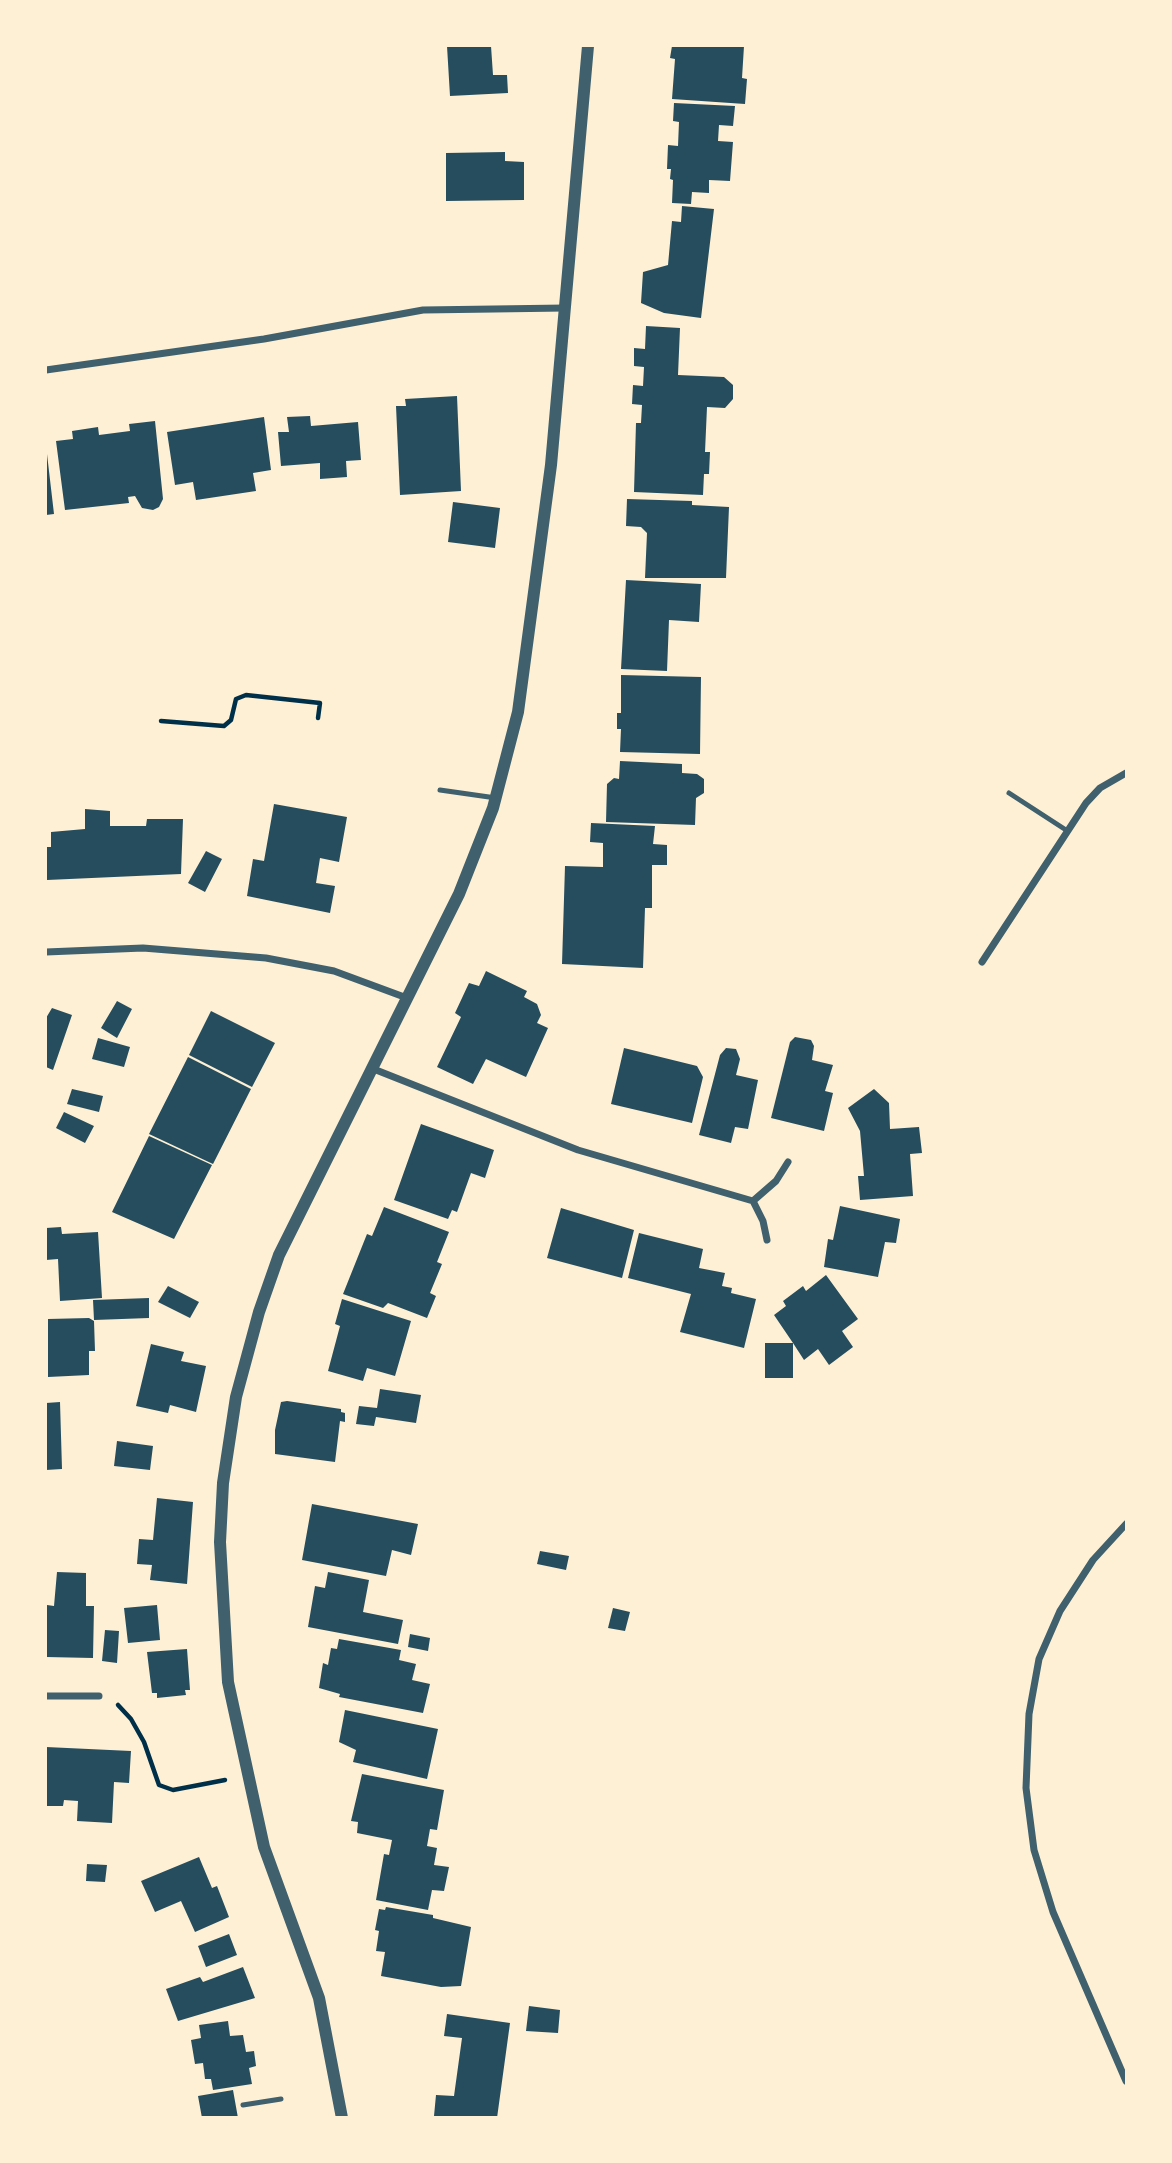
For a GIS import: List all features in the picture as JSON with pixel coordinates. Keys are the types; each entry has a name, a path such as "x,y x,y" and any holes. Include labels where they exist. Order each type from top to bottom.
{"street":[{"path":"342,2118 319,1998 264,1847 246,1776 228,1682 221,1605 223,1483 232,1421 246,1356 279,1255 459,894 496,798 518,712 551,465 588,46"},
{"path":"46,370 264,339 423,310 566,308"},
{"path":"982,962 1066,830 1100,788 1126,773"},
{"path":"46,952 143,948 266,958 334,971 407,998"},
{"path":"371,1068 578,1150 753,1201 763,1221 767,1240"},
{"path":"753,1201 776,1181 788,1162"},
{"path":"1126,1524 1093,1560 1060,1611 1039,1659 1029,1714 1026,1788 1034,1850 1053,1912 1126,2081"},
{"path":"46,1696 99,1696"}],"lane":[{"path":"440,790 496,798"},
{"path":"1009,793 1066,830"},
{"path":"243,2105 281,2099"}],"path":[{"path":"161,721 224,726 231,720 236,699 246,695 320,703 317,718"},
{"path":"99,1696 116,1703 131,1719 144,1742 159,1785 173,1790 246,1776"}],"building":[{"path":"447,46 491,46 493,75 507,75 508,93 450,96"},
{"path":"672,46 744,46 742,78 747,79 745,104 672,99 675,59 670,58"},
{"path":"674,103 735,106 733,126 719,125 718,141 733,142 730,181 709,180 709,193 692,192 691,204 672,203 673,180 670,179 671,169 667,169 668,145 678,146 679,122 673,121"},
{"path":"505,152 505,161 524,162 524,200 446,201 446,153"},
{"path":"682,206 714,209 701,318 664,313 641,303 643,272 668,265 672,221 681,222"},
{"path":"646,326 680,328 678,375 724,377 733,385 733,399 725,408 707,407 705,452 710,452 709,474 704,474 703,495 634,492 636,423 641,423 642,405 632,404 633,385 643,386 644,367 634,366 634,348 645,349"},
{"path":"457,396 461,491 400,495 396,406 406,406 405,399"},
{"path":"310,416 311,426 358,422 361,460 346,461 347,477 320,479 320,463 281,466 278,432 289,432 287,417"},
{"path":"264,417 271,470 253,473 256,491 196,500 193,482 175,485 167,432"},
{"path":"155,421 163,499 159,507 153,510 142,508 135,496 128,497 129,503 65,510 56,441 73,439 72,431 98,427 99,435 130,431 129,424"},
{"path":"46,455 54,514 46,515"},
{"path":"627,499 692,501 692,505 729,507 726,578 645,578 647,533 641,527 626,526"},
{"path":"453,502 500,508 495,548 448,542"},
{"path":"626,580 701,584 699,622 669,620 667,671 621,669"},
{"path":"621,675 701,677 700,754 620,752 621,729 617,729 617,713 621,713"},
{"path":"620,761 682,764 682,773 697,774 704,779 704,793 696,798 695,825 606,822 607,784 614,778 619,779"},
{"path":"274,804 347,817 339,862 320,858 316,883 335,886 330,913 247,896 253,859 264,861"},
{"path":"85,809 110,811 110,826 146,826 147,819 183,819 181,874 47,880 47,847 51,847 51,832 85,829"},
{"path":"591,823 655,826 653,844 667,845 667,865 652,865 652,908 645,908 643,968 562,964 565,866 603,867 603,843 590,842"},
{"path":"206,851 222,859 205,892 188,883"},
{"path":"486,971 527,991 524,997 537,1004 541,1015 537,1023 548,1028 526,1077 486,1059 473,1084 437,1067 461,1017 455,1013 469,983 479,986"},
{"path":"117,1001 132,1009 117,1038 101,1028"},
{"path":"52,1008 72,1015 53,1070 46,1067 46,1018"},
{"path":"211,1011 275,1043 252,1087 189,1055"},
{"path":"795,1037 811,1040 814,1046 812,1060 833,1065 825,1091 833,1093 824,1131 771,1118 790,1042"},
{"path":"98,1038 130,1047 124,1067 92,1059"},
{"path":"624,1048 697,1066 703,1077 692,1123 611,1104"},
{"path":"726,1048 736,1049 740,1059 736,1075 758,1080 748,1129 735,1127 731,1143 699,1135 720,1055"},
{"path":"188,1057 251,1089 213,1164 149,1134"},
{"path":"72,1089 103,1096 99,1112 67,1104"},
{"path":"874,1089 889,1103 890,1129 919,1127 922,1153 910,1154 913,1196 860,1200 858,1176 864,1176 860,1131 848,1108"},
{"path":"64,1112 94,1126 85,1143 56,1128"},
{"path":"421,1124 494,1150 485,1178 471,1173 457,1212 452,1210 448,1219 394,1200"},
{"path":"149,1136 212,1165 174,1239 112,1212"},
{"path":"840,1206 900,1219 896,1243 885,1242 878,1277 824,1267 828,1239 833,1240"},
{"path":"384,1207 449,1232 437,1262 442,1264 430,1293 436,1296 427,1318 388,1303 383,1308 343,1294 367,1234 372,1236"},
{"path":"561,1208 634,1230 622,1278 547,1258"},
{"path":"61,1227 62,1234 98,1232 102,1298 60,1301 58,1259 46,1260 46,1228"},
{"path":"639,1233 703,1249 699,1268 725,1273 722,1286 732,1288 731,1293 756,1299 744,1348 680,1332 691,1294 628,1278"},
{"path":"826,1275 858,1319 842,1331 853,1347 829,1365 818,1349 804,1360 774,1315 786,1306 783,1301 803,1286 806,1291"},
{"path":"168,1286 199,1302 190,1318 158,1302"},
{"path":"149,1298 149,1318 94,1320 93,1300"},
{"path":"342,1299 411,1321 395,1376 367,1368 363,1381 328,1371 340,1326 335,1324"},
{"path":"89,1318 94,1321 95,1351 89,1351 89,1375 48,1377 48,1319"},
{"path":"765,1343 793,1343 793,1378 765,1378"},
{"path":"151,1344 184,1352 181,1361 206,1366 196,1412 170,1405 168,1413 136,1406"},
{"path":"380,1389 421,1395 416,1423 376,1417 374,1426 356,1424 359,1406 377,1408"},
{"path":"60,1402 62,1469 46,1470 46,1403"},
{"path":"281,1402 341,1409 341,1412 345,1413 345,1422 340,1421 335,1462 275,1454 275,1430"},
{"path":"117,1441 153,1446 150,1470 114,1466"},
{"path":"157,1498 193,1502 187,1584 150,1580 152,1565 137,1564 139,1539 153,1540"},
{"path":"312,1504 418,1524 411,1555 392,1550 386,1576 302,1560"},
{"path":"540,1551 569,1556 566,1570 537,1564"},
{"path":"57,1572 86,1573 86,1606 94,1606 93,1658 46,1657 47,1605 54,1606"},
{"path":"328,1572 369,1580 363,1612 403,1620 398,1644 308,1627 315,1586 325,1588"},
{"path":"157,1605 160,1640 128,1643 124,1608"},
{"path":"613,1608 630,1612 625,1631 608,1628"},
{"path":"105,1630 119,1631 117,1663 102,1661"},
{"path":"410,1634 430,1638 428,1651 408,1647"},
{"path":"339,1639 401,1650 399,1660 416,1664 412,1680 430,1684 423,1713 339,1697 340,1694 319,1688 323,1663 328,1665 331,1648 337,1649"},
{"path":"187,1649 190,1690 185,1690 186,1695 157,1698 157,1693 152,1693 147,1652"},
{"path":"345,1710 438,1729 427,1779 353,1762 356,1750 339,1742"},
{"path":"46,1747 131,1751 129,1783 114,1782 112,1823 77,1821 78,1801 64,1800 63,1806 46,1806"},
{"path":"362,1774 444,1790 437,1830 430,1829 427,1846 437,1848 434,1865 449,1867 444,1891 432,1890 428,1910 376,1900 384,1854 389,1855 392,1840 357,1833 358,1822 351,1821"},
{"path":"199,1857 212,1888 217,1886 229,1917 195,1932 181,1901 155,1912 141,1881"},
{"path":"87,1864 107,1865 105,1882 86,1881"},
{"path":"386,1907 433,1915 433,1918 471,1927 461,1986 441,1987 381,1976 385,1952 376,1951 379,1931 375,1930 379,1909 385,1910"},
{"path":"229,1934 237,1955 206,1967 198,1946"},
{"path":"243,1967 255,1998 178,2021 166,1989 200,1977 203,1982"},
{"path":"529,2006 560,2010 558,2033 526,2031"},
{"path":"447,2014 510,2023 497,2118 434,2116 436,2095 454,2096 462,2038 444,2036"},
{"path":"228,2021 230,2036 243,2035 246,2052 254,2051 256,2066 249,2068 252,2084 213,2090 211,2079 205,2079 203,2063 195,2064 191,2040 201,2038 199,2025"},
{"path":"233,2090 238,2118 202,2118 198,2096"}]}
